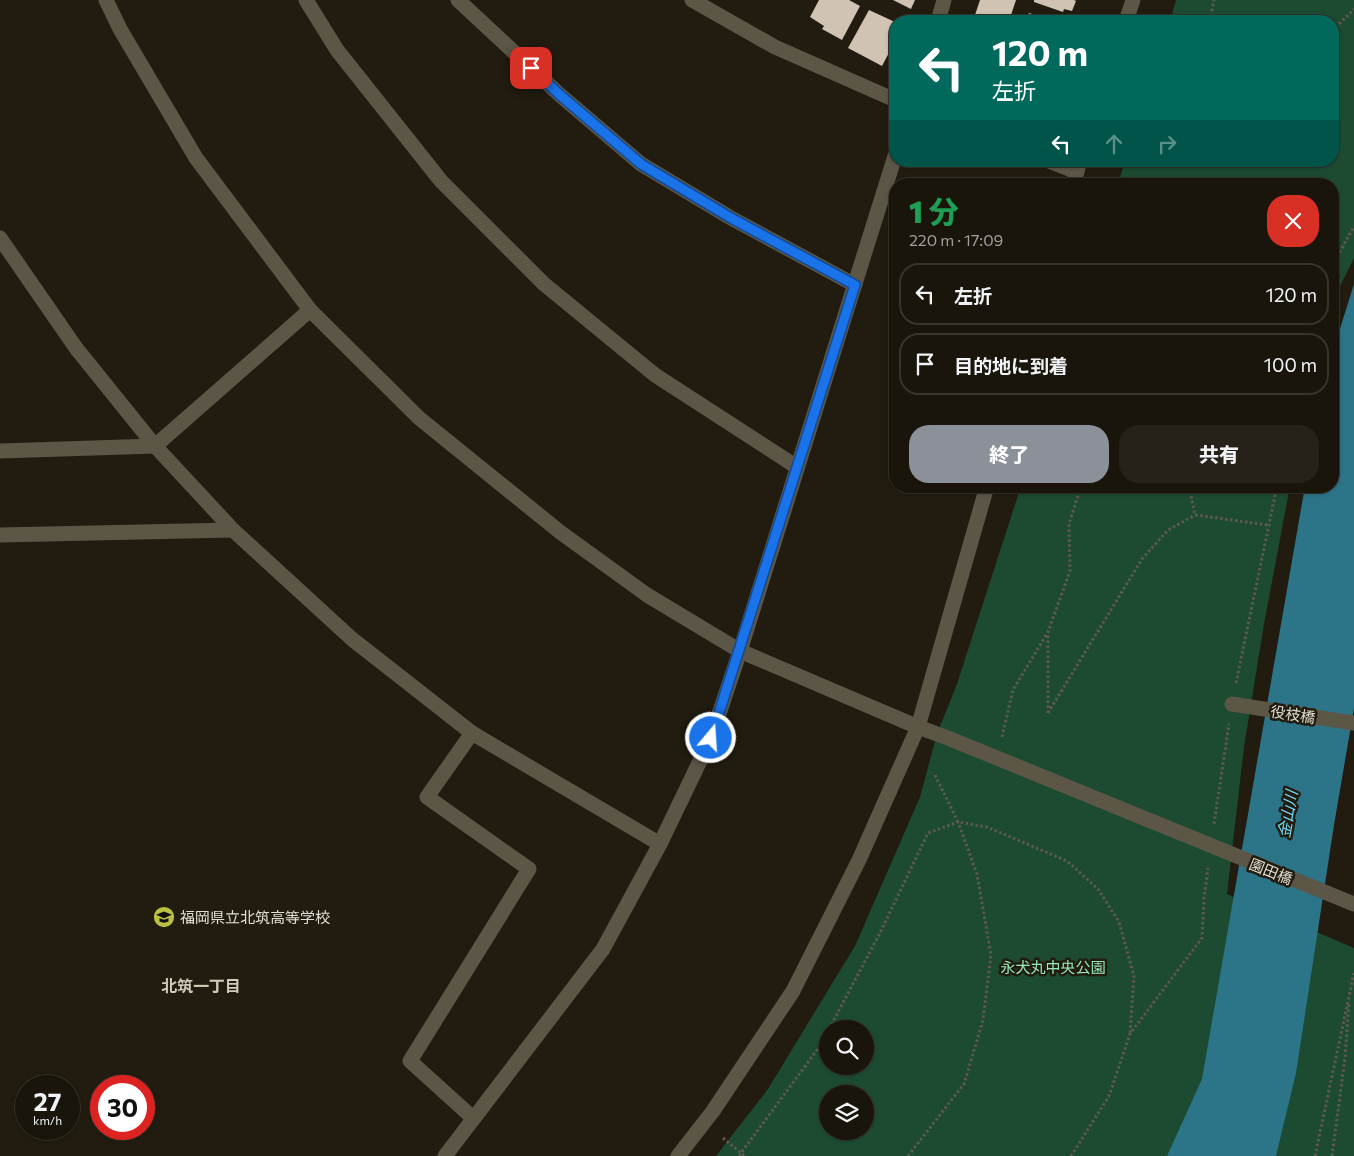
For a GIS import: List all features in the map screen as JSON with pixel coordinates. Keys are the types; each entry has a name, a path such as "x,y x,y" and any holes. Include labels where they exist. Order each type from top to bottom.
{"street":[{"name":"園田橋","path":"106,0 120,29 196,158 310,310 419,418 560,532 647,595 740,651 918,728 957,742 1354,904"},
{"path":"306,0 337,50 441,181 544,284 655,375 796,467"},
{"path":"458,0 560,95 641,164 731,218 855,285"},
{"path":"692,0 775,47 889,97"},
{"path":"940,15 944,0"},
{"path":"1128,15 1133,0"},
{"path":"445,1156 603,949 660,844 711,738 892,167"},
{"path":"1064,167 1077,172"},
{"path":"0,238 76,348 155,446 233,530 352,639 472,733 660,844"},
{"path":"0,451 155,446 310,310"},
{"path":"678,1156 714,1111 793,991 859,860 918,728 985,493"},
{"path":"0,535 233,530"},
{"name":"役枝橋","path":"1232,704 1354,723"},
{"path":"472,733 427,797 529,869 410,1061 473,1118"}],"path":[{"path":"1211,15 1214,0"},
{"path":"1339,25 1354,9"},
{"path":"1339,253 1354,226"},
{"path":"1002,737 1013,690 1048,632 1070,571 1069,524 1079,493"},
{"path":"1190,493 1195,515"},
{"path":"1048,632 1048,713 1142,559 1168,530 1195,515 1268,525"},
{"path":"908,1156 964,1084 983,1020 991,955 976,874 958,822 935,775"},
{"path":"834,1020 880,933 928,833 958,822 987,827 1067,861 1098,889 1119,922 1134,976 1130,1034"},
{"path":"1315,1156 1354,973"},
{"path":"1332,1156 1345,1058 1350,988"},
{"path":"723,1138 742,1155 819,1047"}],"green space":[{"path":"1176,0 1354,0 1354,258 1339,288 1339,178 1120,178 1123,167 1339,167 1339,15 1172,15"},
{"name":"永犬丸中央公園","path":"1019,493 1289,493 1264,624 1244,747 1227,894 1354,948 1354,1156 716,1156 768,1089 855,946 920,797 937,734 957,684"}],"water":[{"name":"金山川","path":"1354,284 1354,708 1296,1073 1276,1156 1167,1156 1202,1079 1304,493 1339,493 1339,332"}],"building":[{"path":"819,0 849,0 860,6 842,40 822,29 824,26 810,17"},
{"path":"893,0 915,0 911,9"},
{"path":"980,0 1016,0 1011,15 975,15"},
{"path":"1034,0 1076,1 1072,11 1064,9 1063,12 1034,2"},
{"path":"869,10 889,19 889,53 882,66 848,48"}],"place":[{"name":"福岡県立北筑高等学校","path":"164,917"}],"district":[{"name":"北筑一丁目","path":"201,985"}],"route":[{"path":"531,68 641,164 731,218 855,285 711,738"}]}
